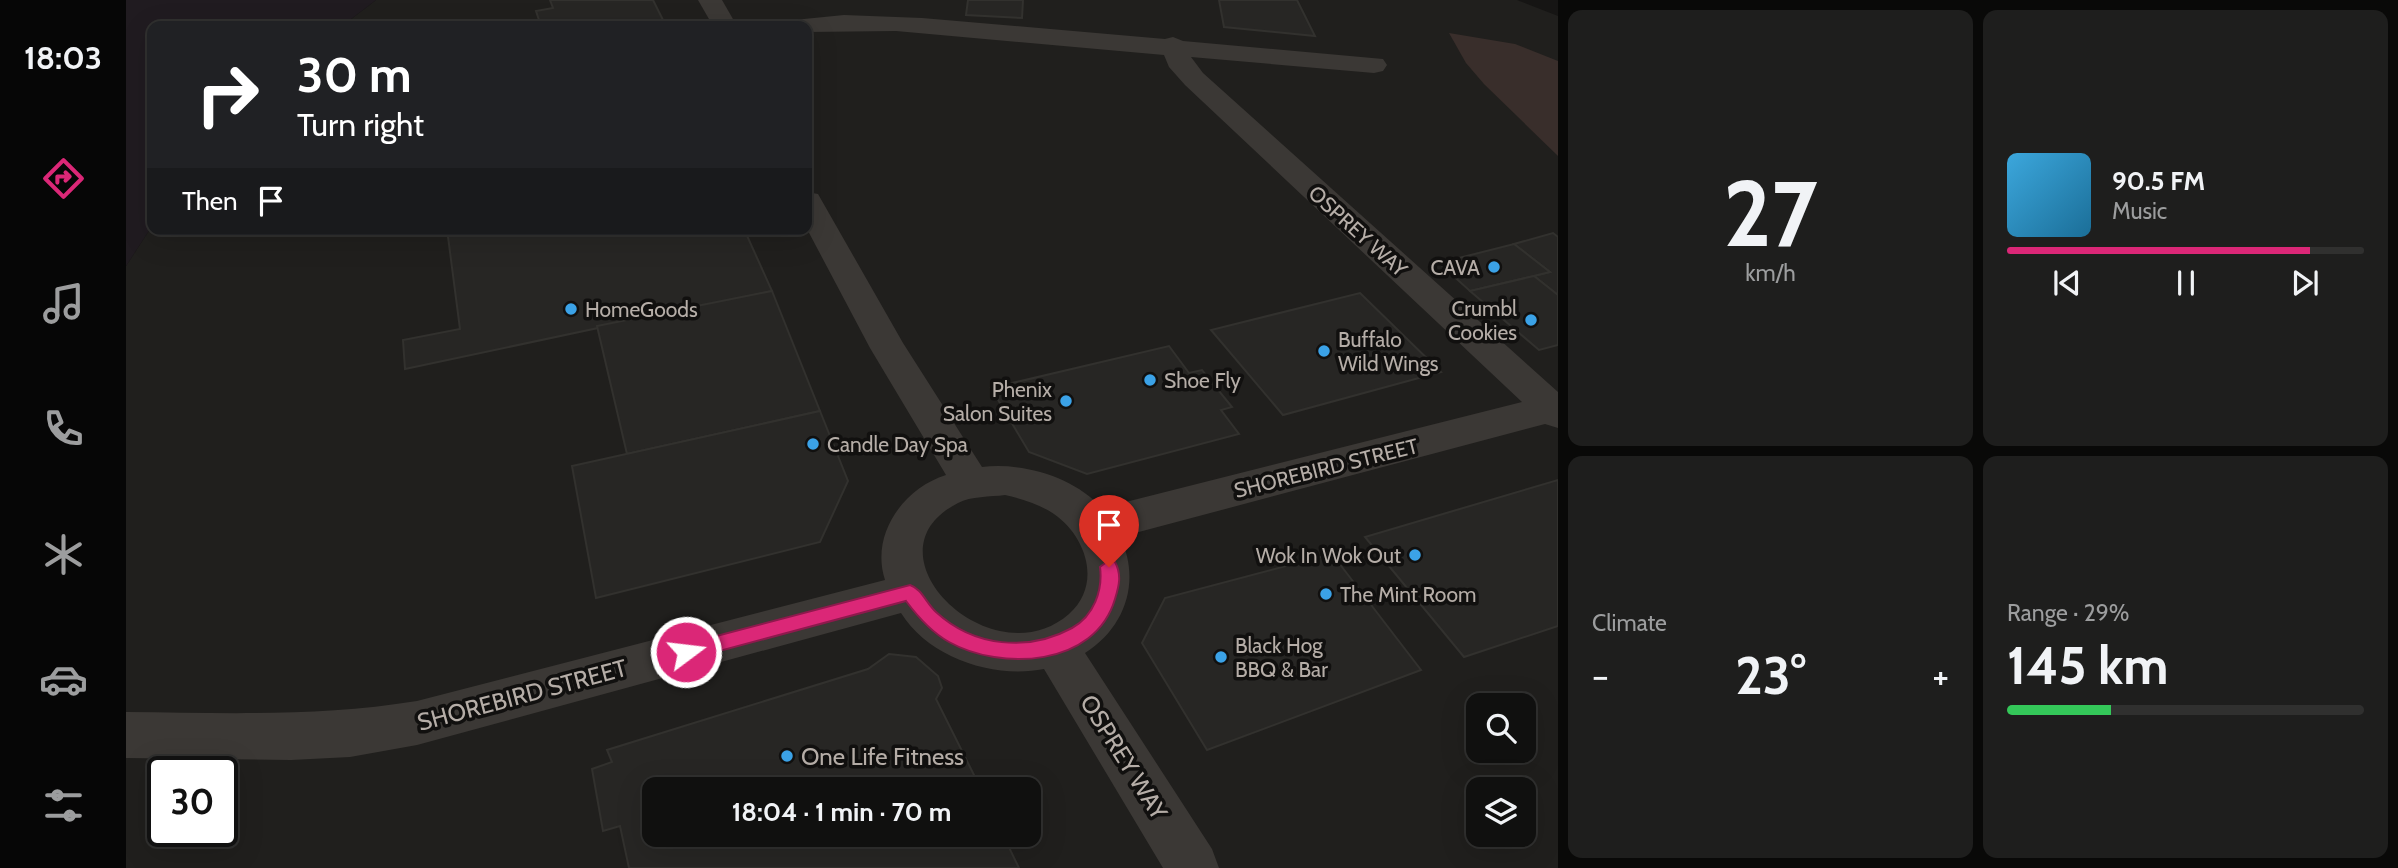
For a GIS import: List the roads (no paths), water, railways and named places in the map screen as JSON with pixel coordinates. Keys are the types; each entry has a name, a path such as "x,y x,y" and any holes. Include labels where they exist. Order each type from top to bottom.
{"street":[{"path":"710,0 722,21"},
{"path":"951,29 955,0"},
{"path":"812,23 831,20 1173,45 1374,65"},
{"name":"OSPREY WAY","path":"1173,45 1182,66 1194,79 1556,410"},
{"path":"812,210 888,348 971,482"},
{"name":"SHOREBIRD STREET","path":"1094,527 1556,410"},
{"path":"1005,480 1039,488 1070,504 1094,527 1107,553 1111,581 1103,608 1084,631 1055,646 1023,652 987,649 955,636 929,617 910,593 901,563 904,536 919,511 942,493 971,482 1005,480"},
{"name":"SHOREBIRD STREET","path":"126,735 291,737 350,734 417,723 910,593"},
{"name":"OSPREY WAY","path":"1055,646 1193,868"}],"place":[{"name":"CAVA","path":"1494,267"},
{"name":"HomeGoods","path":"571,309"},
{"name":"Crumbl Cookies","path":"1531,320"},
{"name":"Buffalo Wild Wings","path":"1324,351"},
{"name":"Shoe Fly","path":"1150,380"},
{"name":"Phenix Salon Suites","path":"1066,401"},
{"name":"Candle Day Spa","path":"813,444"},
{"name":"Wok In Wok Out","path":"1415,555"},
{"name":"The Mint Room","path":"1326,594"},
{"name":"Black Hog BBQ & Bar","path":"1221,657"},
{"name":"One Life Fitness","path":"787,756"}]}
